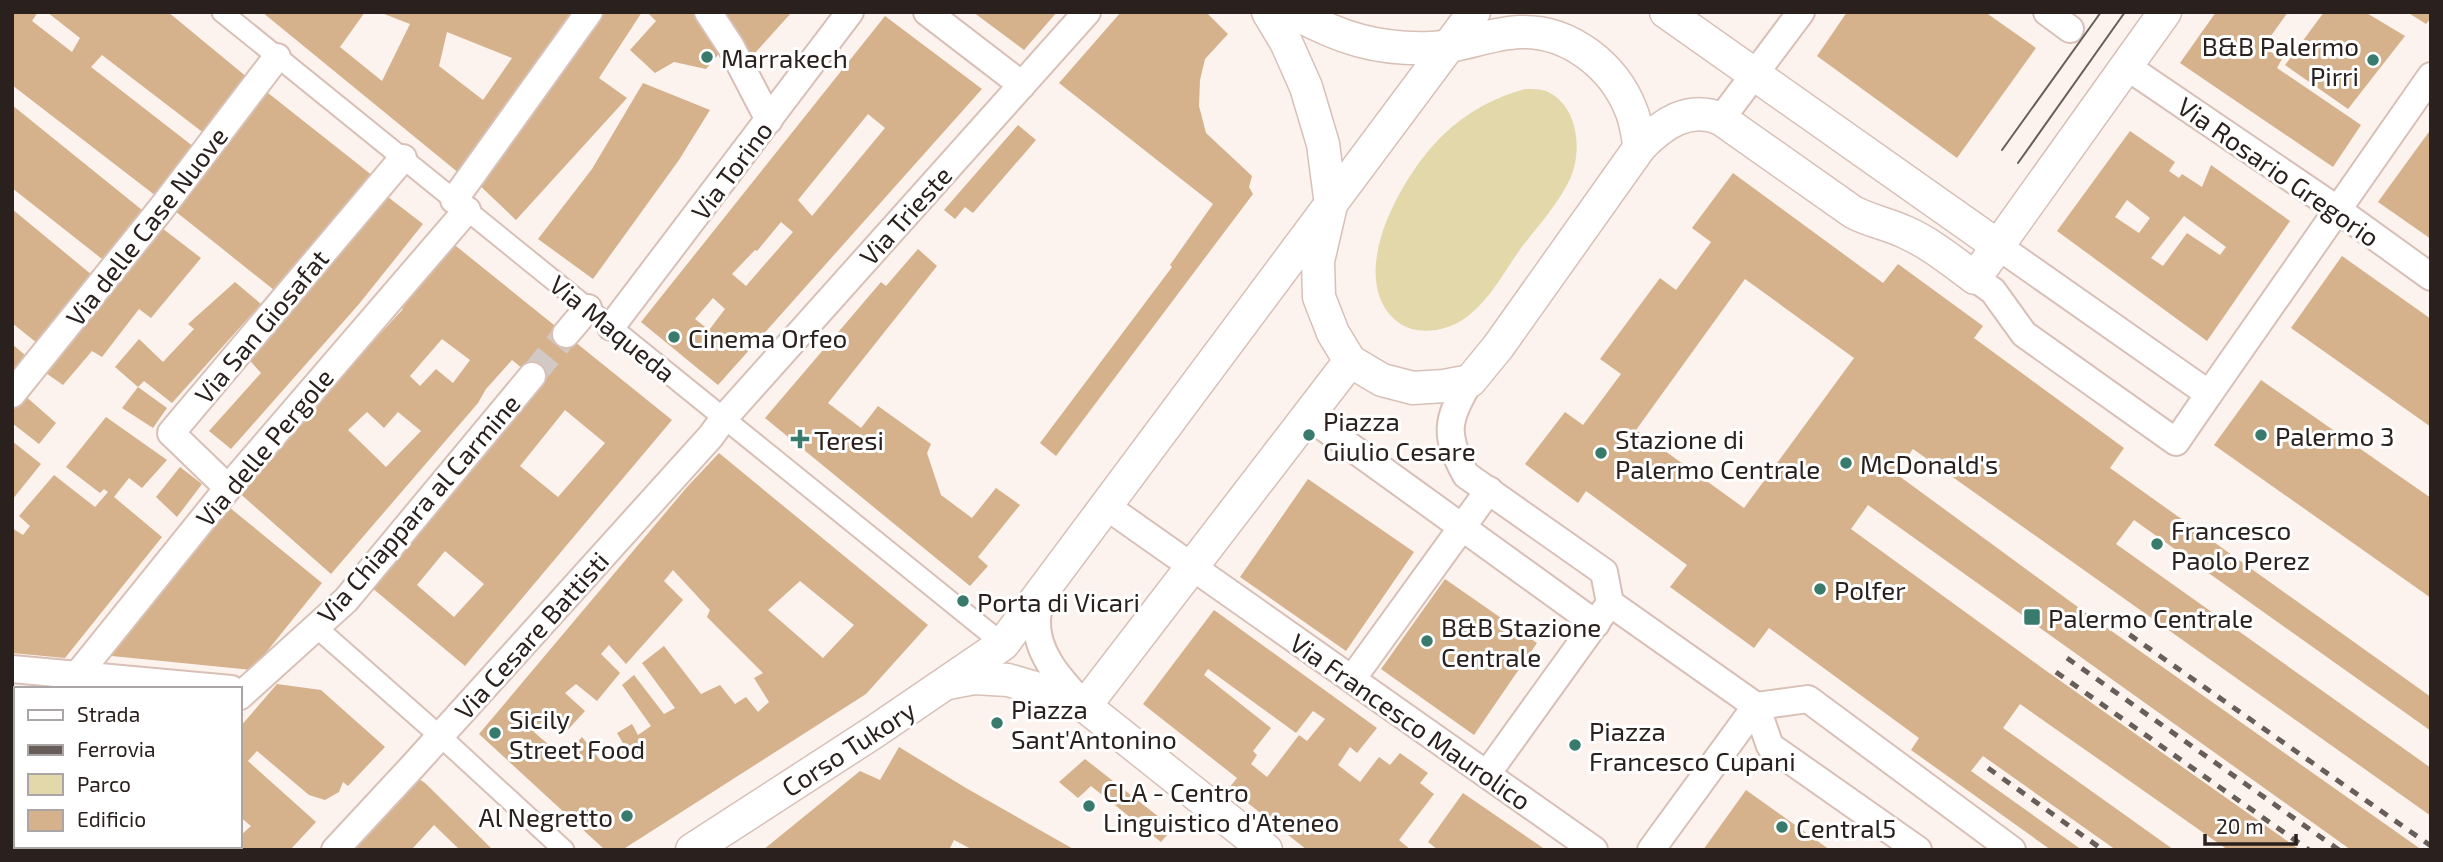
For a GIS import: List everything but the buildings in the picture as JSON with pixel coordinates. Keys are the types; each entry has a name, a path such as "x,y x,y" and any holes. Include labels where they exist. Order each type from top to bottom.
{"street":[{"name":"Via Maqueda","path":"222,12 1003,643"},
{"name":"Via delle Pergole","path":"71,682 461,205 589,12"},
{"path":"708,12 731,47 769,120"},
{"name":"Via Torino","path":"611,327 850,12"},
{"path":"927,12 1022,85"},
{"name":"Via Trieste","path":"724,418 1087,12"},
{"path":"1268,12 1297,65 1317,117 1323,144 1331,205 1318,261 1320,297 1333,333 1350,361 1382,380 1413,388 1470,381"},
{"path":"1293,12 1329,32 1385,47 1450,46 1495,35 1547,33 1593,57 1612,76 1631,110 1640,147"},
{"name":"Corso Tukory","path":"692,850 1003,643 1474,12"},
{"path":"1666,12 2209,394"},
{"path":"2047,12 2070,29"},
{"path":"1975,278 2165,12"},
{"path":"1721,119 1793,23"},
{"name":"Via delle Case Nuove","path":"12,394 161,209 277,57"},
{"name":"Via Rosario Gregorio","path":"2126,66 2338,210 2431,277"},
{"path":"1487,774 1603,613 1604,572 1466,475 1453,451 1450,428 1455,405 1640,147 1654,132 1677,118 1704,114 1721,119 1853,212 1922,240 1993,291 2024,334 2176,442 2431,76"},
{"name":"Via San Giosafat","path":"228,488 171,433 403,158"},
{"path":"566,334 588,308"},
{"path":"1085,706 1350,361"},
{"name":"Via Chiappara al Carmine","path":"242,689 316,627 353,592 532,376"},
{"path":"1308,416 1463,528 1756,706 1808,699 2012,850"},
{"name":"Via Cesare Battisti","path":"335,850 724,418"},
{"path":"1352,679 1489,490"},
{"name":"Via Francesco Maurolico","path":"1106,506 1594,850"},
{"path":"1042,591 1037,621 1040,644 1055,673 1085,706 1266,850"},
{"path":"316,627 564,850"},
{"path":"12,669 71,682 164,687"},
{"path":"946,683 974,678 1008,680 1085,706"},
{"path":"1651,850 1756,706"},
{"path":"1756,706 1770,746 1918,850"}],"green space":[{"path":"1525,89 1546,91 1557,98 1571,117 1577,142 1570,179 1554,206 1476,310 1451,326 1436,330 1408,328 1393,318 1380,298 1376,275 1378,249 1398,196 1428,151 1461,119 1502,97"}],"tunnel":[{"path":"532,376 566,334"}],"tram line":[{"path":"2002,150 2101,12"},
{"path":"2018,163 2125,12"}],"railway":[{"path":"2100,614 2431,846"},
{"path":"2067,658 2339,850"},
{"path":"2056,672 2309,850"},
{"path":"1988,768 2103,850"}],"place":[{"name":"Marrakech","path":"707,57"},
{"name":"B&B Palermo Pirri","path":"2373,60"},
{"name":"Cinema Orfeo","path":"674,337"},
{"name":"Piazza Giulio Cesare","path":"1309,435"},
{"name":"Palermo 3","path":"2261,435"},
{"name":"Teresi","path":"800,439"},
{"name":"Stazione di Palermo Centrale","path":"1601,453"},
{"name":"McDonald's","path":"1846,463"},
{"name":"Francesco Paolo Perez","path":"2157,544"},
{"name":"Polfer","path":"1820,589"},
{"name":"Porta di Vicari","path":"963,601"},
{"name":"Palermo Centrale","path":"2032,617"},
{"name":"B&B Stazione Centrale","path":"1427,641"},
{"name":"Piazza Sant'Antonino","path":"997,723"},
{"name":"Sicily Street Food","path":"495,733"},
{"name":"Piazza Francesco Cupani","path":"1575,745"},
{"name":"CLA - Centro Linguistico d'Ateneo","path":"1089,806"},
{"name":"Al Negretto","path":"627,816"},
{"name":"Central5","path":"1782,827"}]}
